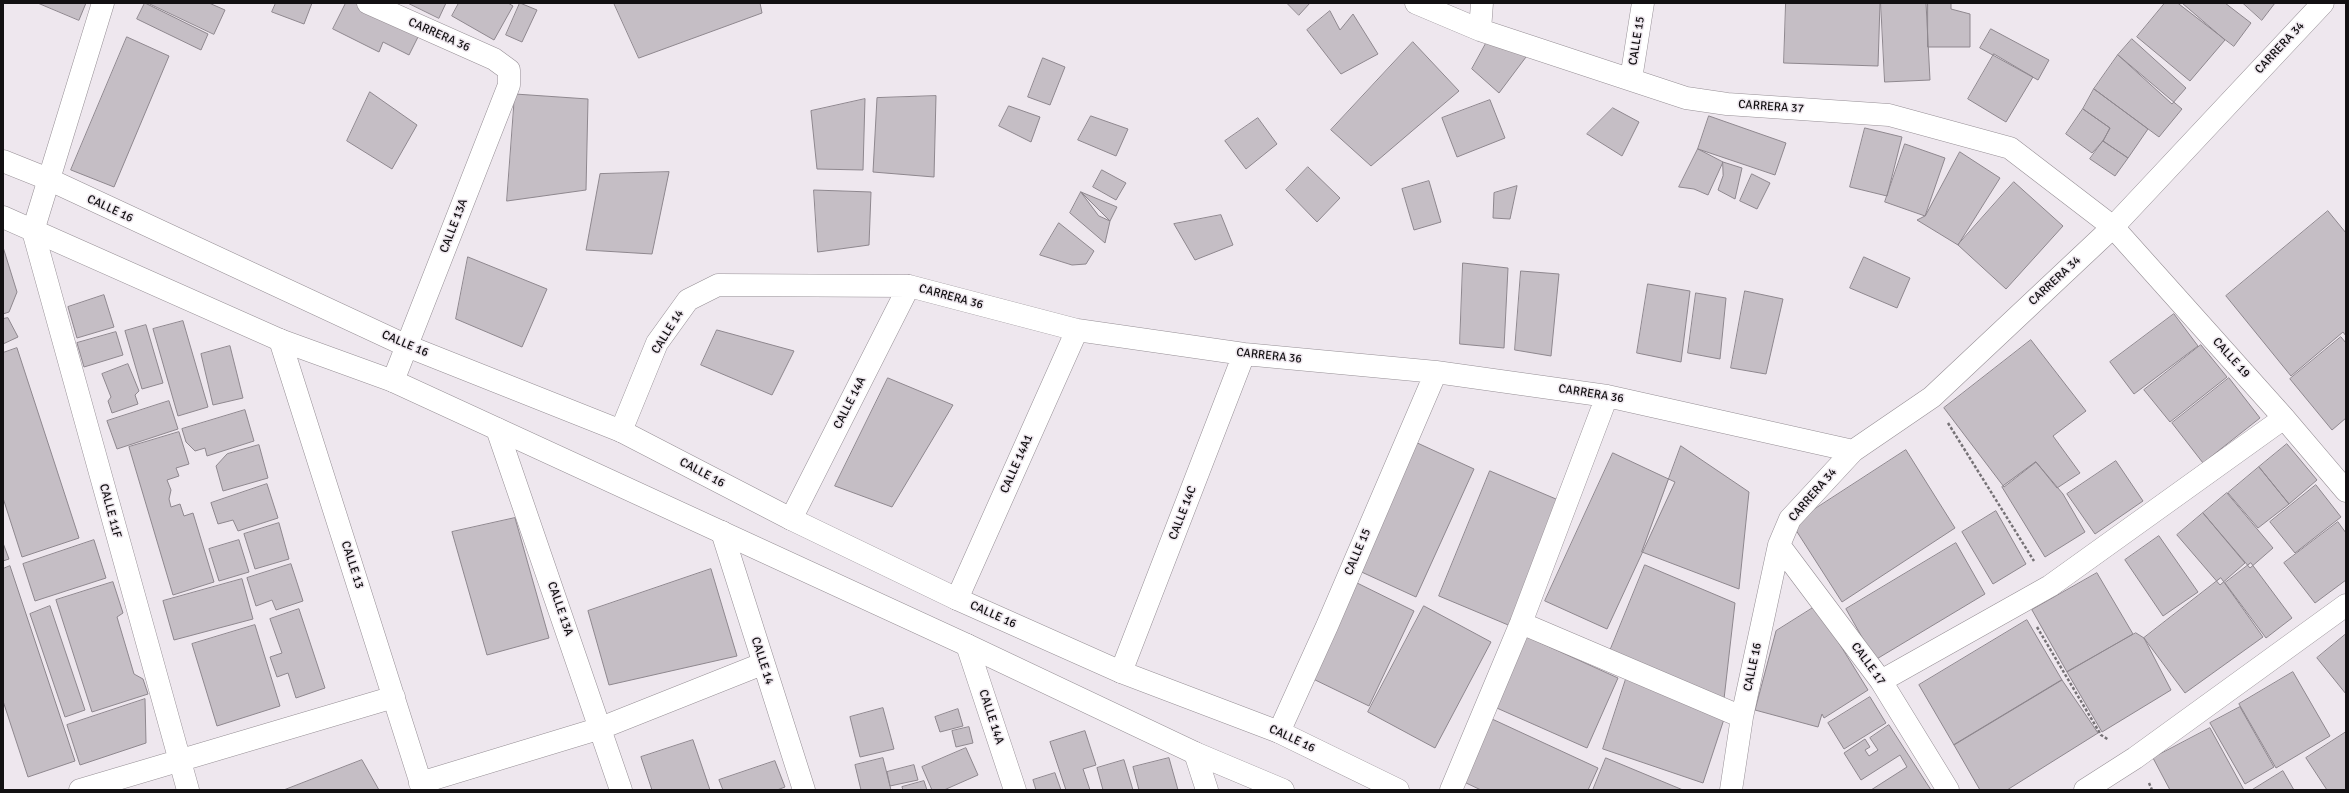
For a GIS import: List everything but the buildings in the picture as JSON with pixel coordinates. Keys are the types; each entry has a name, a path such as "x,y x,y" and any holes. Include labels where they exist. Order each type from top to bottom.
{"street":[{"path":"33,231 103,3"},
{"name":"CARRERA 36","path":"368,3 494,59 509,70"},
{"name":"CARRERA 37","path":"1416,3 1480,30 1686,98 1727,104 1889,115 2010,148 2113,227"},
{"path":"1480,30 1482,3"},
{"name":"CALLE 15","path":"1631,80 1643,3"},
{"name":"CARRERA 34","path":"1779,545 1790,519 1853,451 1932,397 2113,227 2322,3"},
{"name":"CALLE 13A","path":"393,381 509,85 509,70"},
{"name":"CALLE 16","path":"3,161 48,180 407,346 621,431 791,519 957,599 1121,672 1279,732 1398,790"},
{"path":"3,218 280,340 393,381 967,645 1195,753 1282,790"},
{"name":"CALLE 19","path":"2113,227 2284,418 2342,478"},
{"name":"CALLE 11F","path":"33,231 178,761 188,790"},
{"name":"CARRERA 36","path":"688,300 718,285 909,286 1077,330 1244,354 1436,372 1607,396 1853,451"},
{"name":"CALLE 14A","path":"791,519 909,286"},
{"name":"CALLE 14","path":"621,431 657,343 688,300"},
{"name":"CALLE 14A1","path":"957,599 1077,330"},
{"name":"CALLE 13","path":"280,340 421,786"},
{"name":"CALLE 14C","path":"1121,672 1244,354"},
{"name":"CALLE 15","path":"1279,732 1327,626 1436,372"},
{"path":"1451,790 1521,623 1607,396"},
{"path":"1881,681 2050,586 2284,418"},
{"name":"CALLE 13A","path":"497,429 601,728 621,790"},
{"name":"CALLE 14","path":"722,532 762,664 804,790"},
{"name":"CALLE 16","path":"1731,790 1742,717 1779,545"},
{"name":"CALLE 17","path":"1779,545 1881,681 1948,790"},
{"path":"2085,790 2135,758 2346,605"},
{"path":"1521,623 1742,717"},
{"name":"CALLE 14A","path":"967,645 1015,790"},
{"path":"421,786 601,728 762,664"},
{"path":"80,790 394,698"},
{"path":"1195,753 1207,790"}]}
